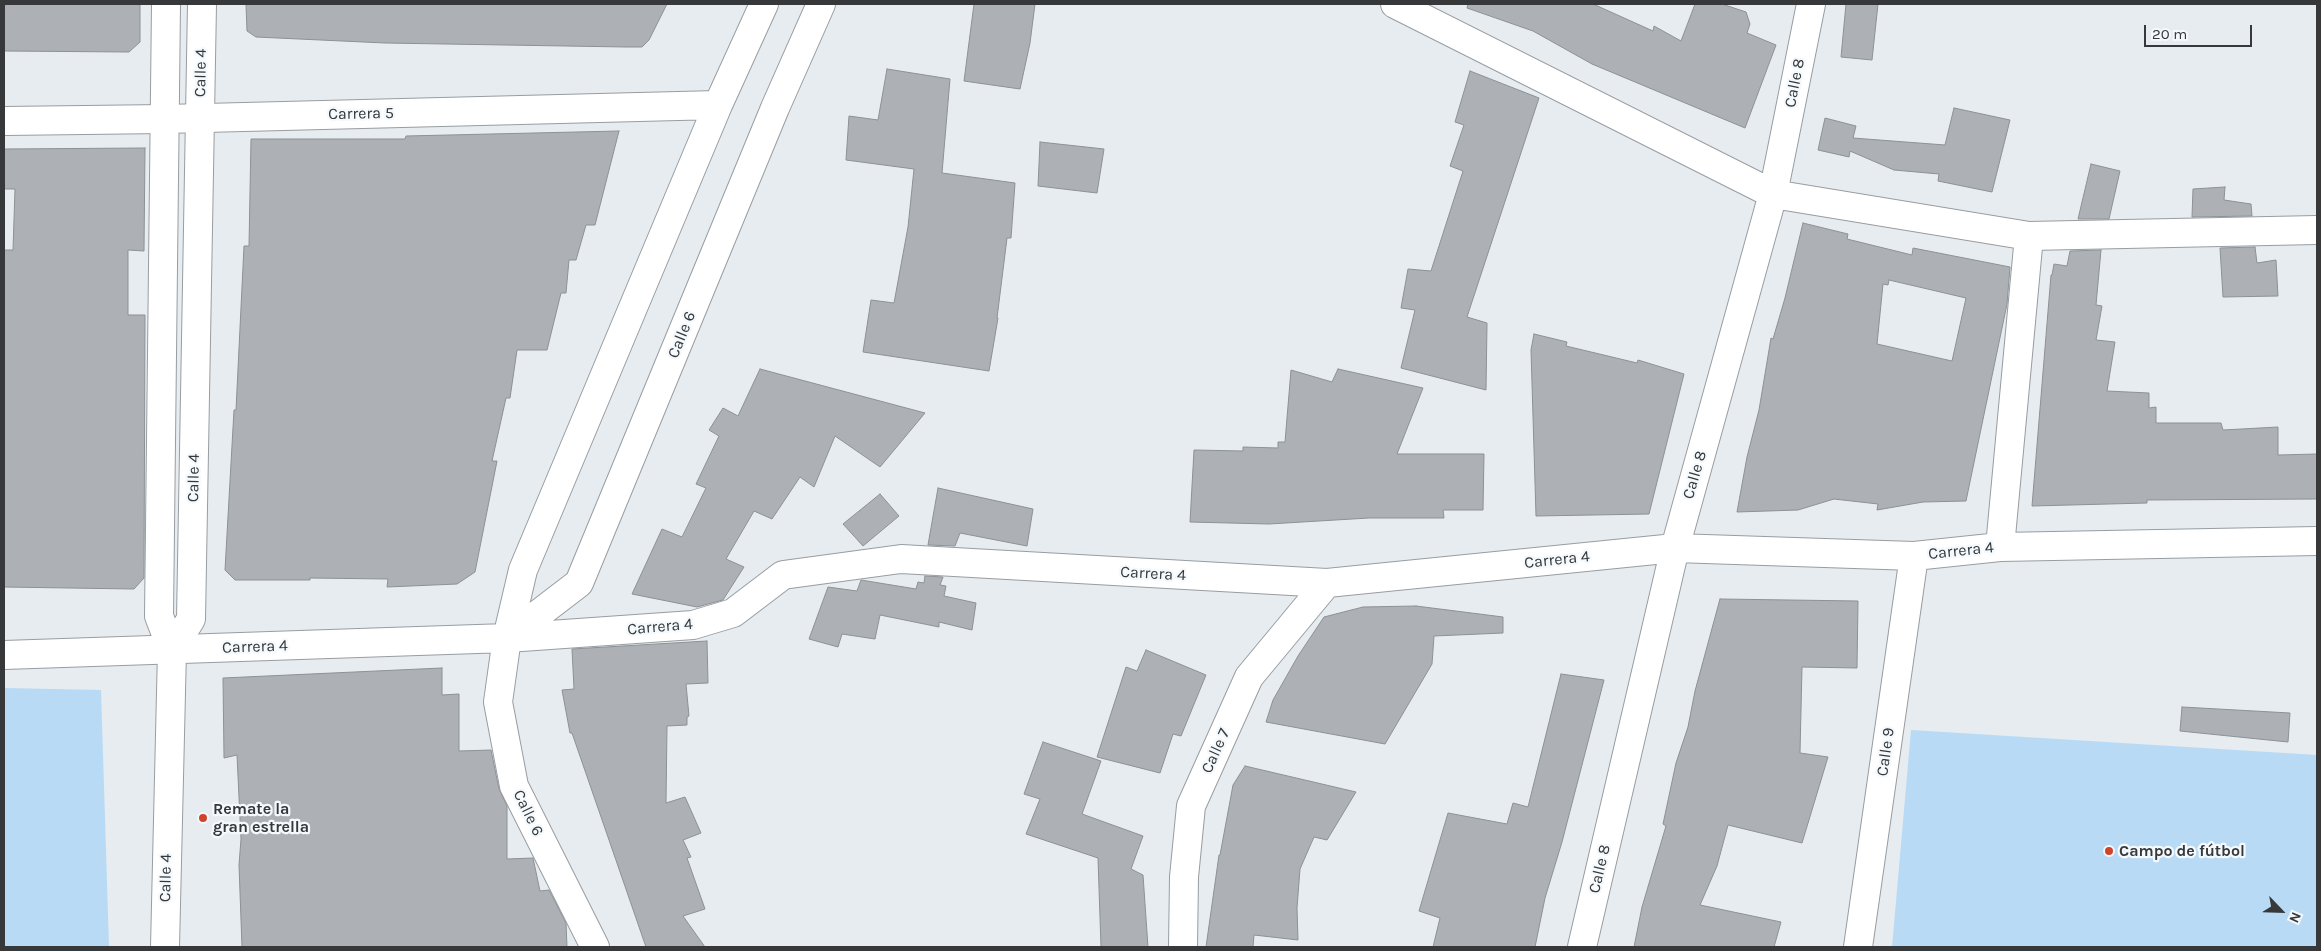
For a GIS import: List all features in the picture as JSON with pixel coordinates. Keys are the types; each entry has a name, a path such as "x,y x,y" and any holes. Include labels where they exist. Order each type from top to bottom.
{"street":[{"path":"166,4 159,616 172,650"},
{"name":"Calle 4","path":"164,947 172,650 191,619 202,4"},
{"name":"Calle 6","path":"595,947 514,786 498,702 507,638 523,570 718,105 764,4"},
{"name":"Calle 6","path":"507,638 579,582 771,117 821,4"},
{"path":"1395,4 1773,194 2029,236 2317,230"},
{"name":"Calle 8","path":"1582,947 1675,548 1773,194 1811,4"},
{"name":"Carrera 5","path":"4,121 165,119 718,105"},
{"path":"2000,547 2029,236"},
{"name":"Carrera 4","path":"4,655 507,638 693,625 733,614 783,575 901,559 1326,583 1675,548 1914,556 2000,547 2317,541"},
{"name":"Calle 9","path":"1858,947 1914,556"},
{"name":"Calle 7","path":"1183,947 1184,878 1191,806 1249,677 1326,583"}],"shaded area":[{"path":"4,688 101,690 109,947 4,947"},
{"name":"Campo de fútbol","path":"1911,730 2317,755 2317,947 1892,947"}],"building":[{"path":"4,4 140,4 140,42 129,52 4,51"},
{"path":"246,4 667,4 649,40 642,47 626,47 385,43 256,37 247,31"},
{"path":"974,4 1035,4 1030,43 1020,89 964,81"},
{"path":"1468,4 1593,4 1653,31 1654,26 1681,41 1695,4 1722,4 1746,12 1750,24 1747,33 1776,45 1745,128 1592,64 1533,31 1467,8"},
{"path":"1846,4 1878,4 1872,60 1841,57"},
{"path":"887,69 950,79 942,173 1015,183 1011,238 1007,238 998,318 989,371 863,352 871,300 894,303 908,227 914,169 846,160 849,116 878,120"},
{"path":"1470,71 1539,98 1467,317 1487,323 1486,390 1401,368 1415,310 1401,308 1408,269 1431,271 1463,171 1450,166 1464,125 1455,122"},
{"path":"1954,108 2010,120 1992,192 1938,181 1939,174 1894,170 1850,151 1849,157 1818,150 1825,118 1856,126 1853,138 1945,145"},
{"path":"619,131 595,225 586,225 576,260 569,260 566,293 561,293 547,350 517,350 510,398 506,398 492,461 497,461 475,572 457,584 387,587 388,579 310,578 310,580 235,580 225,570 234,410 236,410 244,246 249,246 251,139 405,139 406,136"},
{"path":"1040,142 1104,149 1097,193 1038,186"},
{"path":"145,148 144,251 128,250 128,315 145,315 144,578 134,589 4,587 4,250 13,250 15,189 4,189 4,149"},
{"path":"2091,164 2120,171 2109,219 2078,219"},
{"path":"2225,187 2224,200 2251,204 2252,216 2192,217 2193,189"},
{"path":"1803,223 1848,234 1847,239 1912,255 1913,248 2010,267 2007,304 1966,501 1923,502 1877,510 1878,504 1834,499 1798,510 1737,512 1747,457 1759,410 1771,338 1773,339","holes":["1889,280 1966,298 1952,361 1877,344 1883,284 1888,285"]},
{"path":"2255,247 2257,263 2276,260 2278,296 2223,297 2220,248"},
{"path":"2101,250 2096,305 2102,306 2096,340 2115,342 2107,391 2149,393 2149,408 2156,407 2156,423 2221,423 2223,430 2278,427 2278,455 2317,454 2317,499 2147,500 2147,503 2032,506 2051,275 2054,264 2067,266 2070,251"},
{"path":"1534,334 1567,342 1566,346 1637,363 1638,360 1684,374 1649,514 1536,516 1531,350"},
{"path":"760,369 925,413 880,467 835,436 814,487 800,477 772,519 754,511 726,559 744,567 723,600 697,607 632,594 662,529 682,537 706,488 696,484 719,436 709,430 723,408 738,416"},
{"path":"1338,369 1423,388 1397,454 1484,454 1483,510 1443,510 1444,518 1369,518 1269,524 1190,522 1194,450 1243,451 1243,447 1278,448 1278,442 1285,442 1291,370 1332,382"},
{"path":"938,488 1033,509 1027,546 960,533 955,546 928,545"},
{"path":"880,494 899,516 863,546 843,524"},
{"path":"925,576 943,577 940,585 946,586 944,596 976,603 972,630 939,622 939,627 880,615 875,639 842,634 838,647 809,639 828,587 857,591 861,580 916,589 918,582 924,583"},
{"path":"1720,599 1858,601 1857,668 1802,667 1800,753 1828,757 1802,843 1728,825 1717,866 1700,905 1781,922 1774,947 1634,947 1642,907 1666,826 1663,824 1676,763 1688,727 1695,691"},
{"path":"1416,606 1503,617 1503,633 1434,636 1432,664 1385,744 1266,722 1273,700 1298,656 1324,617 1363,607"},
{"path":"707,641 708,683 686,684 689,716 687,717 687,725 667,726 666,803 685,797 701,833 683,840 691,857 687,858 705,909 683,916 705,947 646,947 572,733 570,733 562,690 574,689 572,649"},
{"path":"1146,650 1206,675 1181,736 1173,734 1160,773 1097,757 1126,667 1137,671"},
{"path":"442,668 442,695 459,694 459,751 491,750 499,789 507,806 507,859 533,858 540,891 549,890 566,923 567,947 242,947 239,865 241,839 237,755 224,758 223,678"},
{"path":"1561,674 1604,680 1562,842 1545,898 1535,947 1433,947 1440,918 1419,911 1448,813 1507,824 1513,803 1528,807"},
{"path":"2182,707 2290,713 2288,742 2180,731"},
{"path":"1043,742 1101,761 1082,814 1143,836 1131,869 1143,875 1148,947 1101,947 1098,858 1026,834 1040,799 1024,794"},
{"path":"1245,766 1356,792 1327,840 1314,837 1300,869 1297,908 1298,940 1254,935 1253,947 1206,947 1219,855 1233,785"}],"place":[{"name":"Remate la gran estrella","path":"203,818"},
{"name":"Campo de fútbol","path":"2109,851"}]}
